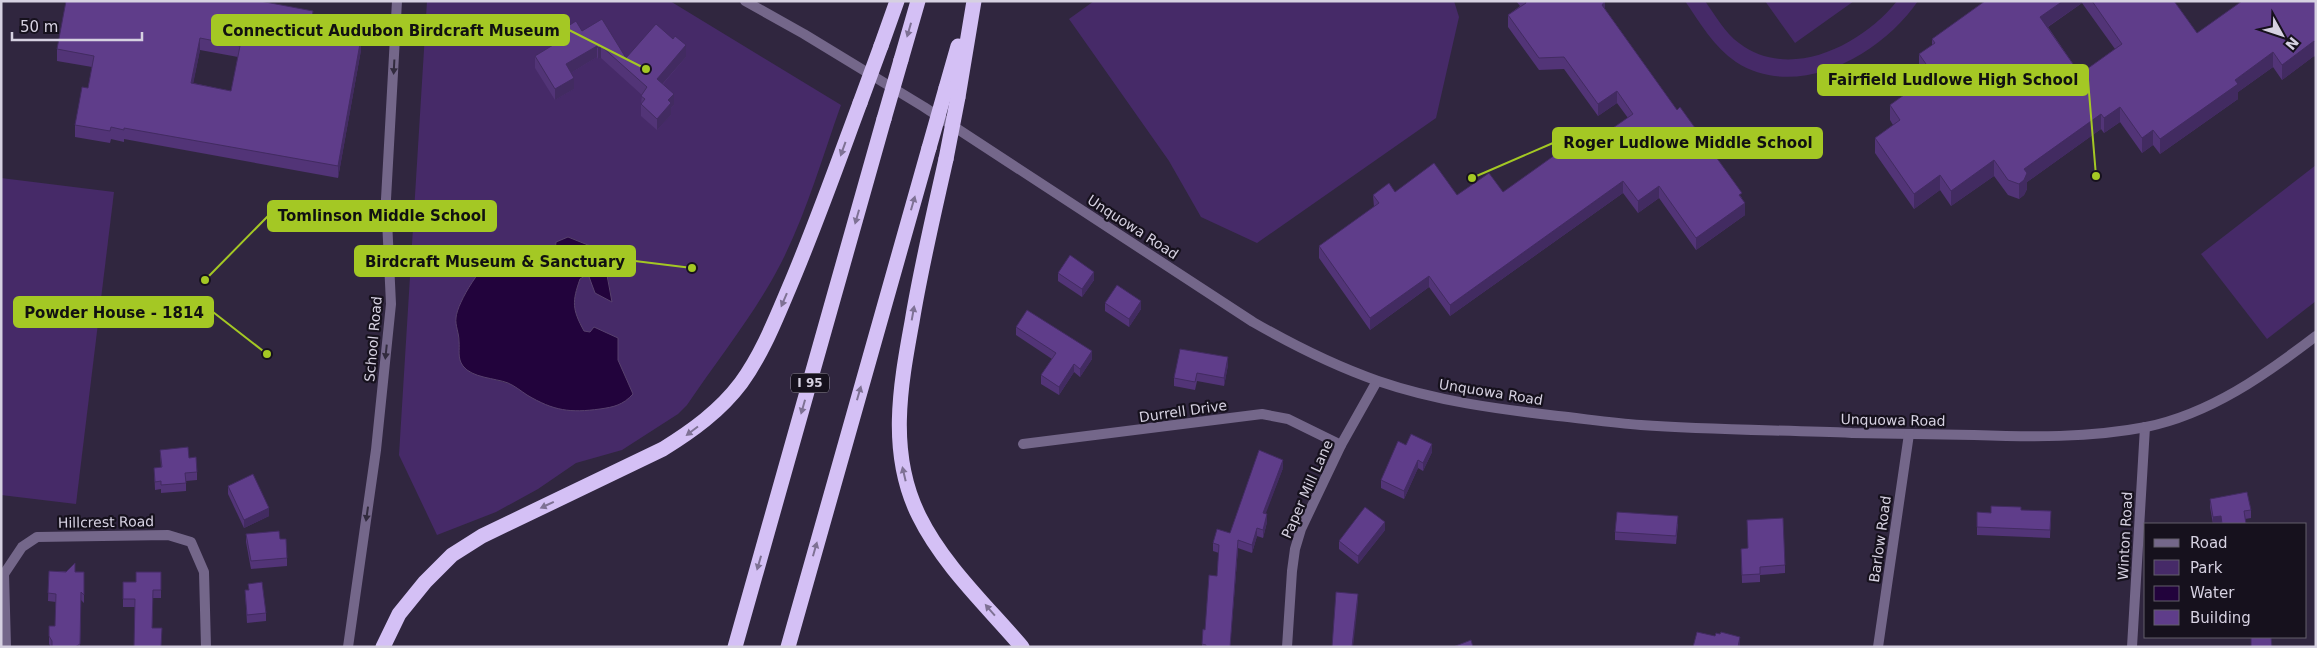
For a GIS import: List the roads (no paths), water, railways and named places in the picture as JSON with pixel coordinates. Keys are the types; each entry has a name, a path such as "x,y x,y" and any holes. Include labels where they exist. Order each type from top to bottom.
{"highway":[{"path":"383,647 399,614 425,582 452,555 482,536 663,449 692,430 723,404 753,365 774,323 814,225 897,1"},
{"name":"I 95","path":"735,647 918,1"},
{"path":"973,1 952,93 946,159 915,301 903,376 899,420 901,456 912,502 926,530 946,557 1022,647"},
{"path":"788,647 929,148 952,93"}],"street":[{"name":"School Road","path":"348,647 376,450 391,304 386,198 397,1"},
{"name":"Unquowa Road","path":"745,1 804,34 924,107 1253,322 1318,355 1377,381 1433,397 1505,410 1641,425 2045,437 2090,434 2146,427 2172,420 2220,399 2276,366 2316,336"},
{"name":"Paper Mill Lane","path":"1287,647 1295,549 1301,529 1341,445 1377,381"},
{"name":"Durrell Drive","path":"1023,444 1262,414 1288,420 1341,445"},
{"name":"Winton Road","path":"2132,647 2146,427"},
{"name":"Barlow Road","path":"1878,647 1909,434"},
{"name":"Hillcrest Road","path":"6,647 4,574 22,547 36,537 168,536 191,542 204,572 206,647"}],"water":[{"path":"568,237 598,249 604,259 612,302 595,293 588,274 580,279 574,305 577,317 584,331 590,332 594,327 618,338 618,360 633,394 626,401 614,406 580,411 554,408 508,383 472,373 463,366 460,360 456,321 458,311 466,292 486,264 499,253 512,249 555,251 556,242"}],"place":[{"name":"Connecticut Audubon Birdcraft Museum","path":"646,69"},
{"name":"Fairfield Ludlowe High School","path":"2096,176"},
{"name":"Roger Ludlowe Middle School","path":"1472,178"},
{"name":"Birdcraft Museum & Sanctuary","path":"692,268"},
{"name":"Tomlinson Middle School","path":"205,280"},
{"name":"Powder House - 1814","path":"267,354"}]}
